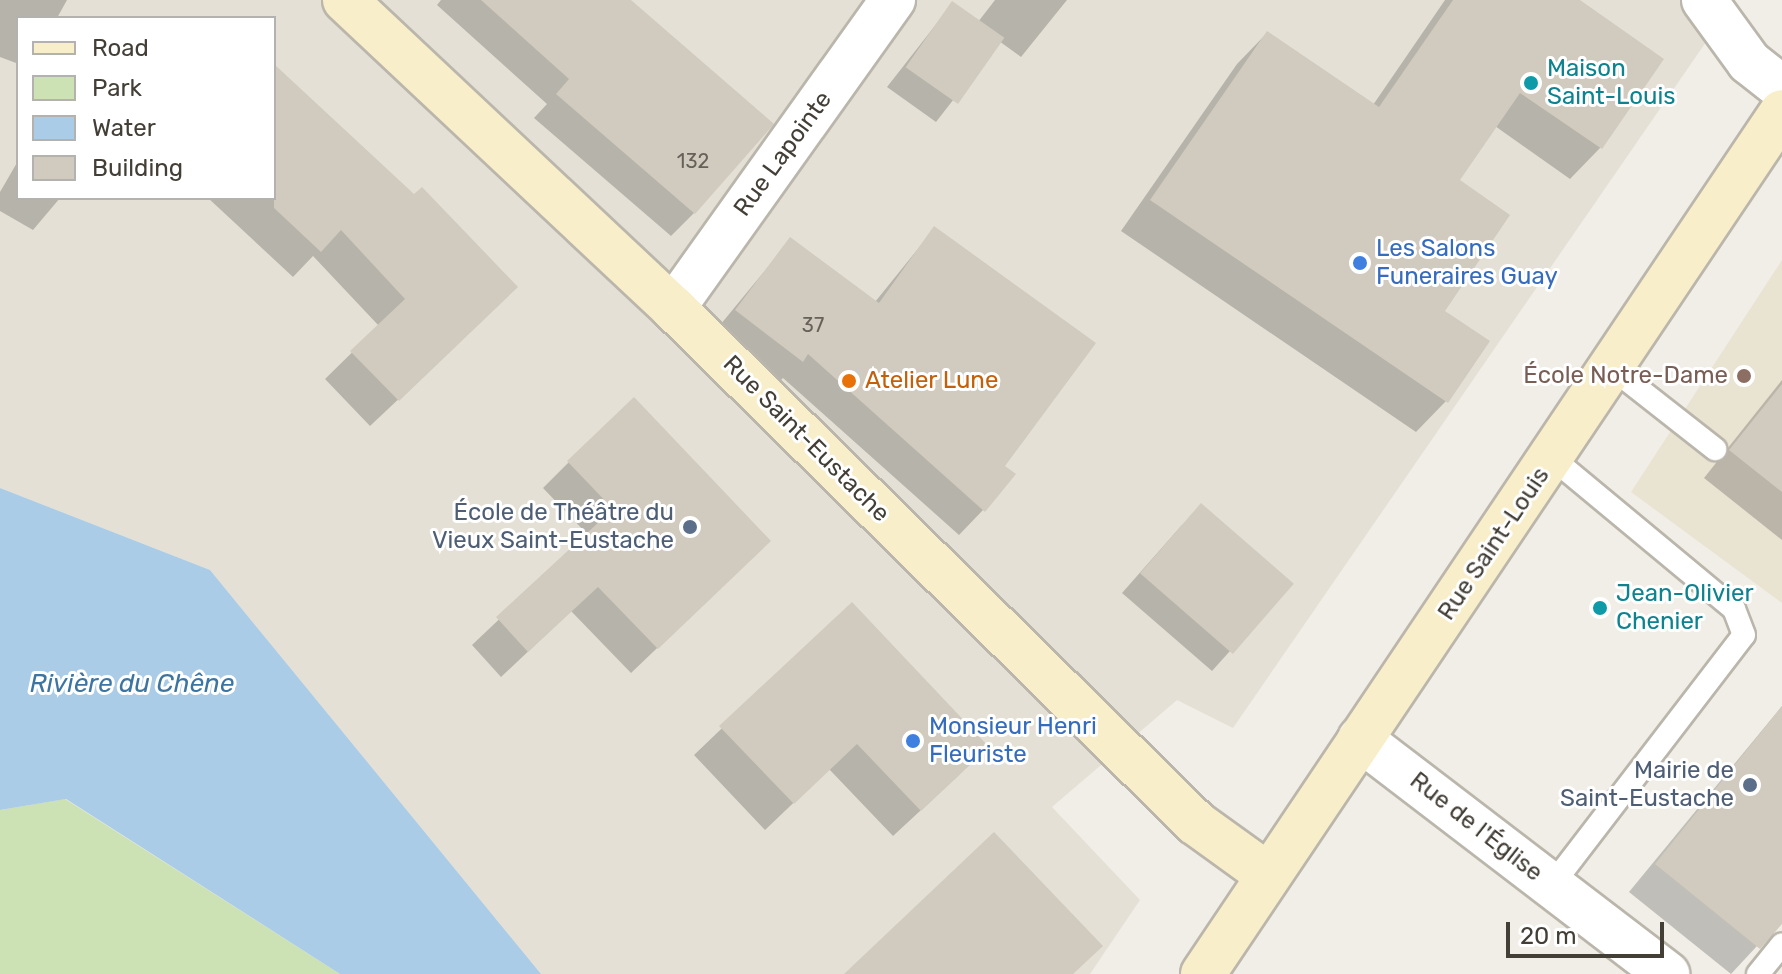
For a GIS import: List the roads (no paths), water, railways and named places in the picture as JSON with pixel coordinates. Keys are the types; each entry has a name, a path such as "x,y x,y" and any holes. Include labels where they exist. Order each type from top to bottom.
{"street":[{"name":"Rue Saint-Eustache","path":"345,0 673,308 1196,823 1268,875"},
{"name":"Rue Lapointe","path":"673,308 893,0"},
{"path":"1704,0 1749,62 1782,88"},
{"name":"Rue Saint-Louis","path":"1203,974 1613,369 1782,112"},
{"name":"Rue de l'Église","path":"1360,739 1667,974"}],"lane":[{"path":"1613,369 1715,449"},
{"path":"1552,458 1734,609 1744,635 1552,885"},
{"path":"1758,974 1782,944"}],"water":[{"name":"Rivière du Chêne","path":"0,488 210,570 541,974 340,974 66,799 0,810"}],"place":[{"name":"Maison Saint-Louis","path":"1531,83"},
{"name":"Les Salons Funeraires Guay","path":"1360,263"},
{"name":"École Notre-Dame","path":"1744,376"},
{"name":"Atelier Lune","path":"849,381"},
{"name":"École de Théâtre du Vieux Saint-Eustache","path":"690,527"},
{"name":"Jean-Olivier Chenier","path":"1600,608"},
{"name":"Monsieur Henri Fleuriste","path":"913,741"},
{"name":"Mairie de Saint-Eustache","path":"1750,785"}]}
